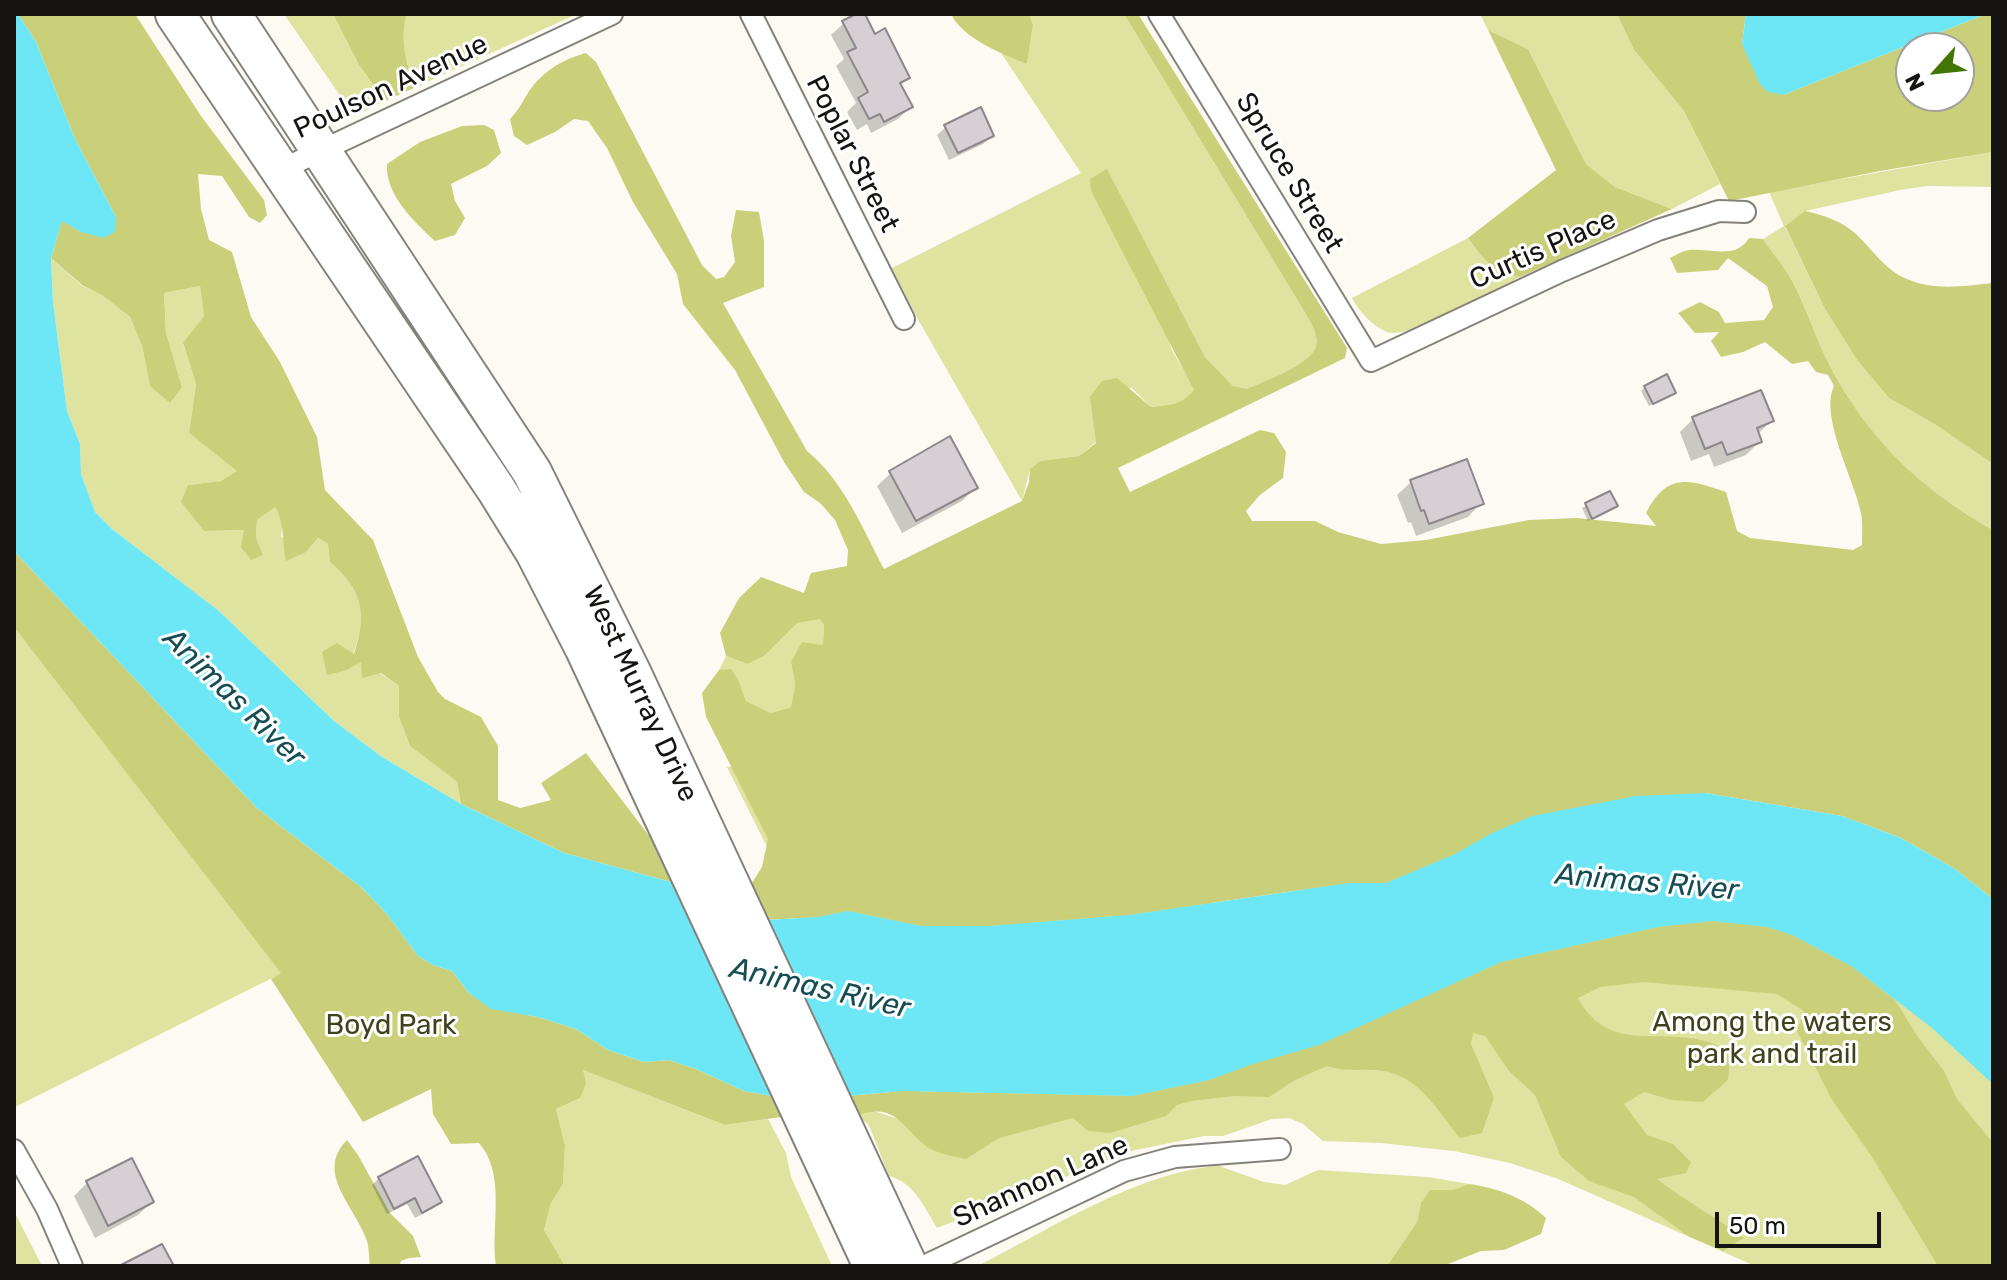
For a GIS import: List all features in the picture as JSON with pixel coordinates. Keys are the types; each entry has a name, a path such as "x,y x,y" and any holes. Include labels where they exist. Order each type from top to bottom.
{"highway":[{"name":"West Murray Drive","path":"175,14 496,489 535,552 852,1146 908,1266"},
{"name":"West Murray Drive","path":"231,14 532,472 600,605 813,1138 873,1266"}],"street":[{"name":"Poulson Avenue","path":"280,170 612,14"},
{"name":"Poplar Street","path":"751,14 904,319"},
{"name":"Spruce Street","path":"1159,14 1371,361"},
{"name":"Curtis Place","path":"1371,361 1643,236 1719,211 1745,212"},
{"name":"Shannon Lane","path":"924,1266 1124,1171 1175,1157 1280,1149"},
{"path":"14,1150 47,1209 72,1266"}],"green space":[{"path":"18,14 135,14 201,116 264,200 267,215 260,223 249,217 222,176 198,174 201,209 209,240 232,252 251,317 280,362 317,437 325,490 373,540 418,657 438,692 445,699 481,717 498,746 498,800 520,808 551,800 541,783 586,753 650,837 671,882 564,853 461,804 457,782 410,746 399,717 399,686 381,673 362,678 361,662 347,670 327,675 322,652 337,643 354,654 361,615 356,593 330,562 328,544 318,538 306,552 286,561 282,526 275,507 257,520 256,537 263,555 251,560 241,547 244,530 204,531 181,502 188,485 221,481 237,471 189,433 196,384 183,343 204,316 200,286 164,293 166,333 182,387 170,403 150,386 142,346 130,317 103,296 82,285 51,258 62,220 81,232 116,217 75,139 36,42"},
{"path":"284,14 333,14 359,65 385,101 354,116"},
{"path":"333,14 407,14 404,42 414,88 385,101 359,65"},
{"path":"407,14 577,14 414,88 404,42"},
{"path":"951,14 1029,14 1033,25 1027,64 974,38 956,23"},
{"path":"1029,14 1124,14 1304,311 1317,341 1313,353 1286,372 1247,390 1233,386 1205,357 1107,170 1172,350 1195,390 1181,401 1151,407 1131,387 1095,431 1096,442 1079,456 1040,461 1030,469 1022,501 892,268 1081,173 1001,53 1027,64 1033,25"},
{"path":"1124,14 1138,14 1347,348 1345,358 1118,468 1130,492 1260,430 1274,433 1286,452 1283,478 1260,495 1246,511 1252,521 1315,521 1338,532 1381,544 1426,540 1529,520 1576,518 1656,526 1646,513 1654,500 1671,485 1690,482 1726,492 1737,531 1750,538 1853,550 1862,545 1862,517 1834,431 1831,399 1834,386 1828,375 1816,372 1808,361 1792,364 1765,342 1721,357 1711,341 1719,332 1695,333 1678,313 1700,302 1719,312 1725,323 1764,320 1773,307 1767,286 1728,258 1718,270 1677,273 1670,258 1689,250 1730,251 1744,245 1749,238 1763,239 1791,279 1846,394 1880,441 1921,481 1993,530 1993,899 1955,869 1901,838 1842,816 1705,793 1492,833 1455,854 1386,883 1349,883 1129,915 989,926 921,926 848,911 818,917 766,920 750,886 762,867 768,839 706,717 702,693 719,670 731,669 746,701 771,713 791,707 795,684 791,662 802,642 823,645 824,625 820,619 797,623 764,656 747,664 726,656 720,633 739,598 761,577 804,593 811,573 847,566 848,550 835,520 820,503 804,492 784,462 735,370 683,304 677,274 633,202 607,148 588,121 574,119 527,145 514,136 510,119 543,75 563,62 586,53 596,62 702,265 716,279 724,277 735,262 731,236 736,210 759,212 764,241 764,287 723,303 807,451 842,491 884,569 1022,501 1030,469 1040,461 1079,456 1096,443 1090,397 1102,381 1117,378 1151,407 1180,401 1194,390 1091,191 1090,179 1107,169 1205,357 1233,386 1247,389 1297,366 1313,353 1317,341 1308,319"},
{"path":"1480,14 1617,14 1634,50 1684,111 1720,184 1672,209 1615,187 1586,164 1528,49 1488,30"},
{"path":"1617,14 1746,14 1742,44 1783,95 1895,50 1895,112 1975,112 1975,32 1941,32 1993,14 1993,152 1729,201 1684,111 1634,50"},
{"path":"1488,30 1528,49 1586,164 1615,187 1672,209 1520,277 1503,272 1484,259 1468,238 1556,170"},
{"path":"484,125 494,130 501,153 487,166 451,184 455,201 465,218 455,235 435,241 410,216 396,196 387,164 420,142 462,126"},
{"path":"1993,152 1993,187 1927,186 1900,190 1805,211 1785,227 1825,309 1857,360 1889,398 1993,464 1993,530 1921,481 1880,441 1846,394 1791,279 1763,239 1784,226 1769,192"},
{"path":"1805,211 1845,225 1886,265 1907,279 1939,286 1993,283 1993,464 1889,398 1857,360 1825,309 1785,226"},
{"path":"1468,238 1490,264 1520,277 1433,322 1399,332 1387,332 1376,326 1352,298"},
{"path":"51,258 81,285 103,296 130,317 142,346 150,386 182,387 166,333 164,293 200,286 204,316 183,344 196,384 189,433 238,471 221,481 188,485 204,531 244,530 263,555 256,537 257,520 275,506 283,523 281,536 306,552 318,538 328,544 330,562 352,586 361,612 358,639 347,670 362,661 399,686 399,717 410,746 457,782 461,804 382,757 334,721 219,611 112,529 95,512 81,474 80,444 67,411 53,302"},
{"name":"Boyd Park","path":"14,551 257,808 361,887 386,913 418,956 452,971 469,993 491,1008 538,1017 576,1029 608,1050 644,1062 669,1060 744,1091 771,1096 781,1117 725,1125 583,1070 586,1084 580,1098 556,1109 565,1145 563,1184 551,1203 544,1230 565,1266 496,1266 495,1186 488,1156 479,1143 451,1144 433,1114 431,1089 363,1122 271,979 281,973 14,627"},
{"path":"820,618 824,625 823,645 815,645 791,662 795,684 791,707 771,713 746,701 739,681 719,670 726,656 747,664 797,622"},
{"path":"14,627 282,973 15,1107 14,1105"},
{"name":"Among the waters park and trail","path":"974,731 1257,935 1399,791 1993,901 1993,1266 1755,1266 1556,1178 1510,1163 1454,1151 1381,1143 1323,1141 1303,1124 1289,1118 1272,1119 1223,1136 1204,1136 1131,1151 937,1228 912,1190 889,1176 871,1130 856,1116 871,1110 904,1121 727,767"},
{"path":"1712,921 1767,927 1792,935 1851,966 1895,1000 1944,1071 1957,1099 1993,1143 1993,1266 1938,1266 1872,1157 1831,1098 1797,1031 1804,1011 1777,994 1644,982 1600,987 1578,998 1590,1015 1617,1032 1701,1040 1731,1051 1728,1080 1703,1102 1672,1100 1644,1092 1624,1104 1647,1135 1673,1144 1691,1162 1686,1173 1657,1179 1744,1238 1723,1251 1688,1236 1634,1197 1589,1181 1561,1157 1535,1095 1509,1071 1485,1036 1473,1033 1471,1044 1494,1098 1482,1133 1460,1138 1425,1094 1403,1078 1376,1070 1346,1070 1327,1066 1295,1080 1269,1097 1234,1096 1191,1101 1177,1105 1166,1116 1110,1133 1088,1131 1073,1118 999,1138 966,1159 925,1145 901,1122 883,1112 856,1116 846,1096 903,1091 1132,1096 1209,1080 1402,1007 1501,962 1658,927"},
{"path":"583,1070 725,1125 768,1119 786,1153 791,1177 832,1266 565,1266 544,1230 551,1203 563,1184 565,1145 556,1109 580,1098"},
{"path":"347,1140 390,1213 413,1236 421,1257 401,1261 399,1266 370,1266 367,1241 336,1177 338,1152"},
{"path":"1219,1166 1264,1182 1285,1185 1318,1170 1428,1177 1469,1184 1421,1203 1417,1222 1387,1266 978,1266 1126,1190 1189,1170"},
{"path":"1469,1184 1501,1191 1529,1205 1546,1218 1541,1234 1504,1250 1481,1251 1443,1266 1387,1266 1417,1222 1421,1203 1430,1190 1453,1190"},
{"path":"14,1211 42,1266 14,1266"}],"water":[{"name":"Animas River","path":"14,14 18,14 36,42 75,139 116,217 115,232 103,238 81,232 62,221 51,258 53,302 67,411 80,444 81,474 95,512 112,529 219,611 334,721 382,757 461,804 564,853 671,882 766,920 818,917 848,911 921,926 989,926 1129,915 1349,883 1386,883 1455,854 1492,833 1532,816 1636,796 1705,793 1842,816 1901,838 1955,869 1993,899 1993,1084 1932,1028 1851,966 1792,935 1767,927 1712,921 1658,927 1501,962 1319,1045 1209,1080 1132,1096 903,1091 846,1096 771,1096 744,1091 669,1060 644,1062 608,1050 576,1029 538,1017 491,1009 469,993 452,971 418,956 386,913 361,887 257,808 14,551"},
{"path":"1746,14 1986,14 1941,32 1895,32 1895,50 1783,95 1768,92 1760,84 1742,44"}],"building":[{"path":"856,14 865,14 875,34 885,28 910,78 900,83 913,107 884,122 880,114 869,119 858,98 868,92 847,52 856,48 842,21"},
{"path":"981,107 994,136 958,153 944,125"},
{"path":"1667,374 1676,393 1653,404 1644,386"},
{"path":"1761,390 1774,421 1757,428 1762,442 1727,455 1722,442 1705,449 1692,417"},
{"path":"950,436 978,488 916,521 889,471"},
{"path":"1467,459 1484,504 1429,524 1410,480"},
{"path":"1610,491 1618,506 1592,519 1585,503"},
{"path":"418,1156 442,1202 422,1213 415,1198 394,1209 378,1177"},
{"path":"132,1158 154,1202 108,1226 86,1181"},
{"path":"162,1244 174,1266 119,1266"}]}
